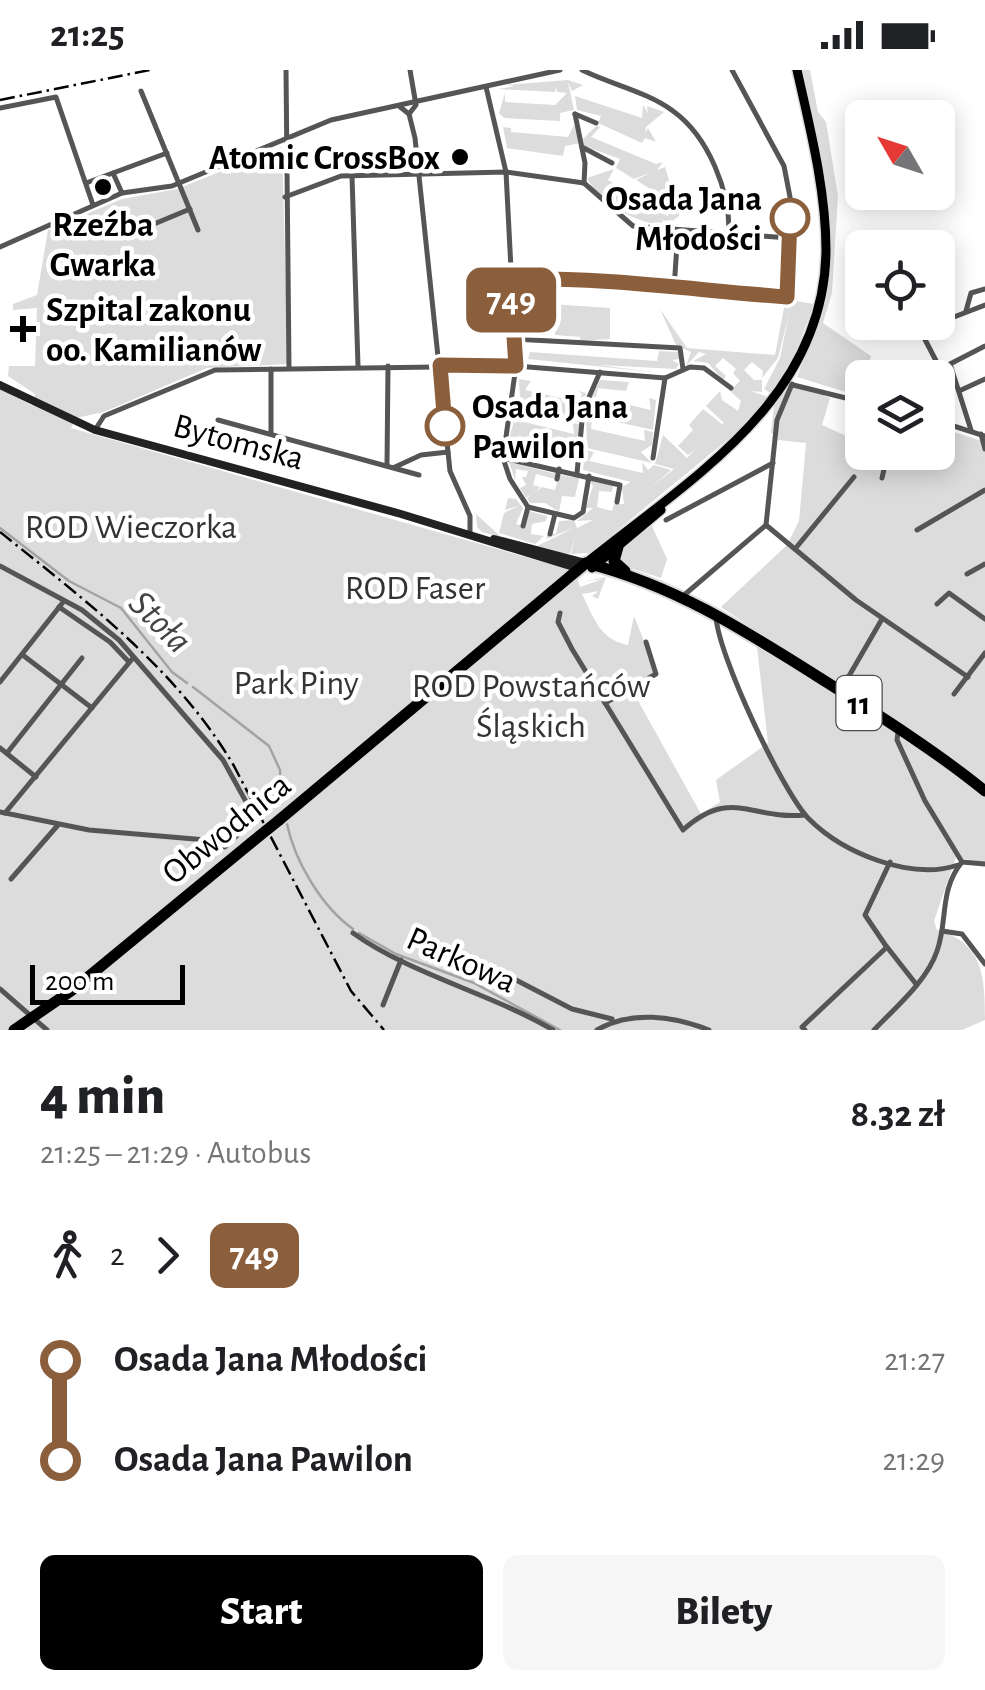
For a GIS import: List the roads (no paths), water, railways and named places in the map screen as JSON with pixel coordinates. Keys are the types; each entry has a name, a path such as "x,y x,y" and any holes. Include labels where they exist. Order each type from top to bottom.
{"highway":[{"path":"618,547 614,561 628,574"},
{"name":"11","path":"588,567 628,574 718,614 900,729 985,792"},
{"name":"11","path":"588,567 663,588"},
{"name":"Obwodnica","path":"468,664 560,585 588,567"},
{"name":"Obwodnica","path":"14,1030 34,1018 588,567"}],"main road":[{"name":"Obwodnica","path":"588,567 618,547 748,430 789,383 817,313 826,248 820,187 797,70"},
{"name":"Obwodnica","path":"588,567 695,477"}],"street":[{"path":"286,70 284,197 289,368"},
{"path":"410,70 415,102 409,114 420,174 448,452 455,488 472,520 470,534"},
{"path":"0,247 122,194 180,183 331,120 560,70"},
{"path":"582,70 672,110 689,125 729,199 729,233"},
{"path":"510,279 585,277 674,289 787,297 790,238 784,166 732,70"},
{"path":"486,87 506,172 516,366 503,458 514,487 528,507 555,514 579,516 589,476"},
{"path":"142,91 198,230"},
{"path":"0,108 56,97 94,206"},
{"path":"399,105 409,114"},
{"path":"584,183 575,114 596,123"},
{"path":"582,147 612,164"},
{"path":"84,184 167,153"},
{"path":"113,172 122,194"},
{"path":"284,197 332,178 506,172 584,183 633,226 790,238"},
{"path":"352,176 358,366"},
{"path":"142,228 190,209"},
{"path":"674,289 678,230"},
{"path":"955,315 970,310 971,293 985,289"},
{"path":"955,317 985,305"},
{"path":"513,338 680,348 682,369"},
{"path":"971,430 950,363 985,346"},
{"path":"388,366 390,466"},
{"path":"95,430 104,416 205,371 516,366 665,378 682,369 704,368 731,388"},
{"path":"271,369 271,434"},
{"path":"577,473 583,411 600,372"},
{"path":"652,458 665,378"},
{"path":"959,391 985,378"},
{"path":"683,596 766,525 778,412 789,383 845,398"},
{"name":"Bytomska","path":"0,384 95,430 588,567"},
{"path":"218,420 419,475"},
{"path":"955,426 983,435 985,449"},
{"path":"390,466 421,454 448,452"},
{"path":"503,458 620,485 617,502"},
{"path":"666,520 774,463"},
{"path":"557,479 559,469"},
{"path":"882,478 884,470"},
{"path":"795,549 854,478"},
{"path":"918,530 985,490"},
{"path":"523,526 528,507"},
{"path":"550,534 555,514"},
{"path":"766,525 882,618 965,675"},
{"name":"Bytomska","path":"470,534 554,562 588,567"},
{"path":"554,562 563,573 560,585"},
{"path":"967,574 985,564"},
{"path":"0,566 110,632 223,760 255,818 224,846 218,841 162,840 2,813"},
{"path":"936,604 949,593 985,619"},
{"path":"0,682 61,604"},
{"path":"560,613 558,622 682,830 704,811 722,805 736,804 773,817 805,815"},
{"path":"718,614 716,621 739,692 805,815 856,850 890,862 942,871 960,864 985,864"},
{"path":"840,691 882,618"},
{"path":"605,703 656,674 646,642"},
{"path":"954,694 985,653"},
{"path":"24,656 92,708"},
{"path":"7,753 82,658"},
{"path":"2,813 131,660"},
{"path":"900,729 896,740 960,864"},
{"path":"0,748 36,776"},
{"path":"11,878 58,824"},
{"path":"890,862 865,915 916,984"},
{"path":"874,1030 931,967 942,931 941,910 960,864"},
{"path":"942,871 952,880"},
{"path":"942,931 962,934 985,964"},
{"name":"Parkowa","path":"353,932 401,960 472,988 553,1030"},
{"path":"805,1030 802,1026 887,947"},
{"path":"383,1006 401,960"},
{"path":"516,980 572,1010 615,1020 660,1018 709,1030"},
{"path":"0,989 47,1030"},
{"path":"597,1030 615,1020"}],"waterway":[{"name":"Stoła","path":"0,528 69,581 121,608 172,672 187,683"},
{"name":"Stoła","path":"193,687 269,746 280,770 281,804"},
{"name":"Stoła","path":"287,824 311,882 331,909 353,929"},
{"name":"Stoła","path":"359,933 396,954 474,983 560,1030"}],"railway":[{"path":"0,100 150,70"},
{"path":"0,532 128,638 211,731 234,766 351,991 384,1030"}],"place":[{"name":"Atomic CrossBox","path":"460,157"},
{"name":"Rzeźba Gwarka","path":"103,187"},
{"name":"Osada Jana Młodości","path":"790,218"},
{"name":"Szpital zakonu oo. Kamilianów","path":"23,329"},
{"name":"Osada Jana Pawilon","path":"445,426"}],"park label":[{"name":"ROD Wieczorka","path":"131,526"},
{"name":"ROD Faser","path":"415,587"},
{"name":"Park Piny","path":"296,682"},
{"name":"ROD Powstańców Śląskich","path":"531,705"}]}
